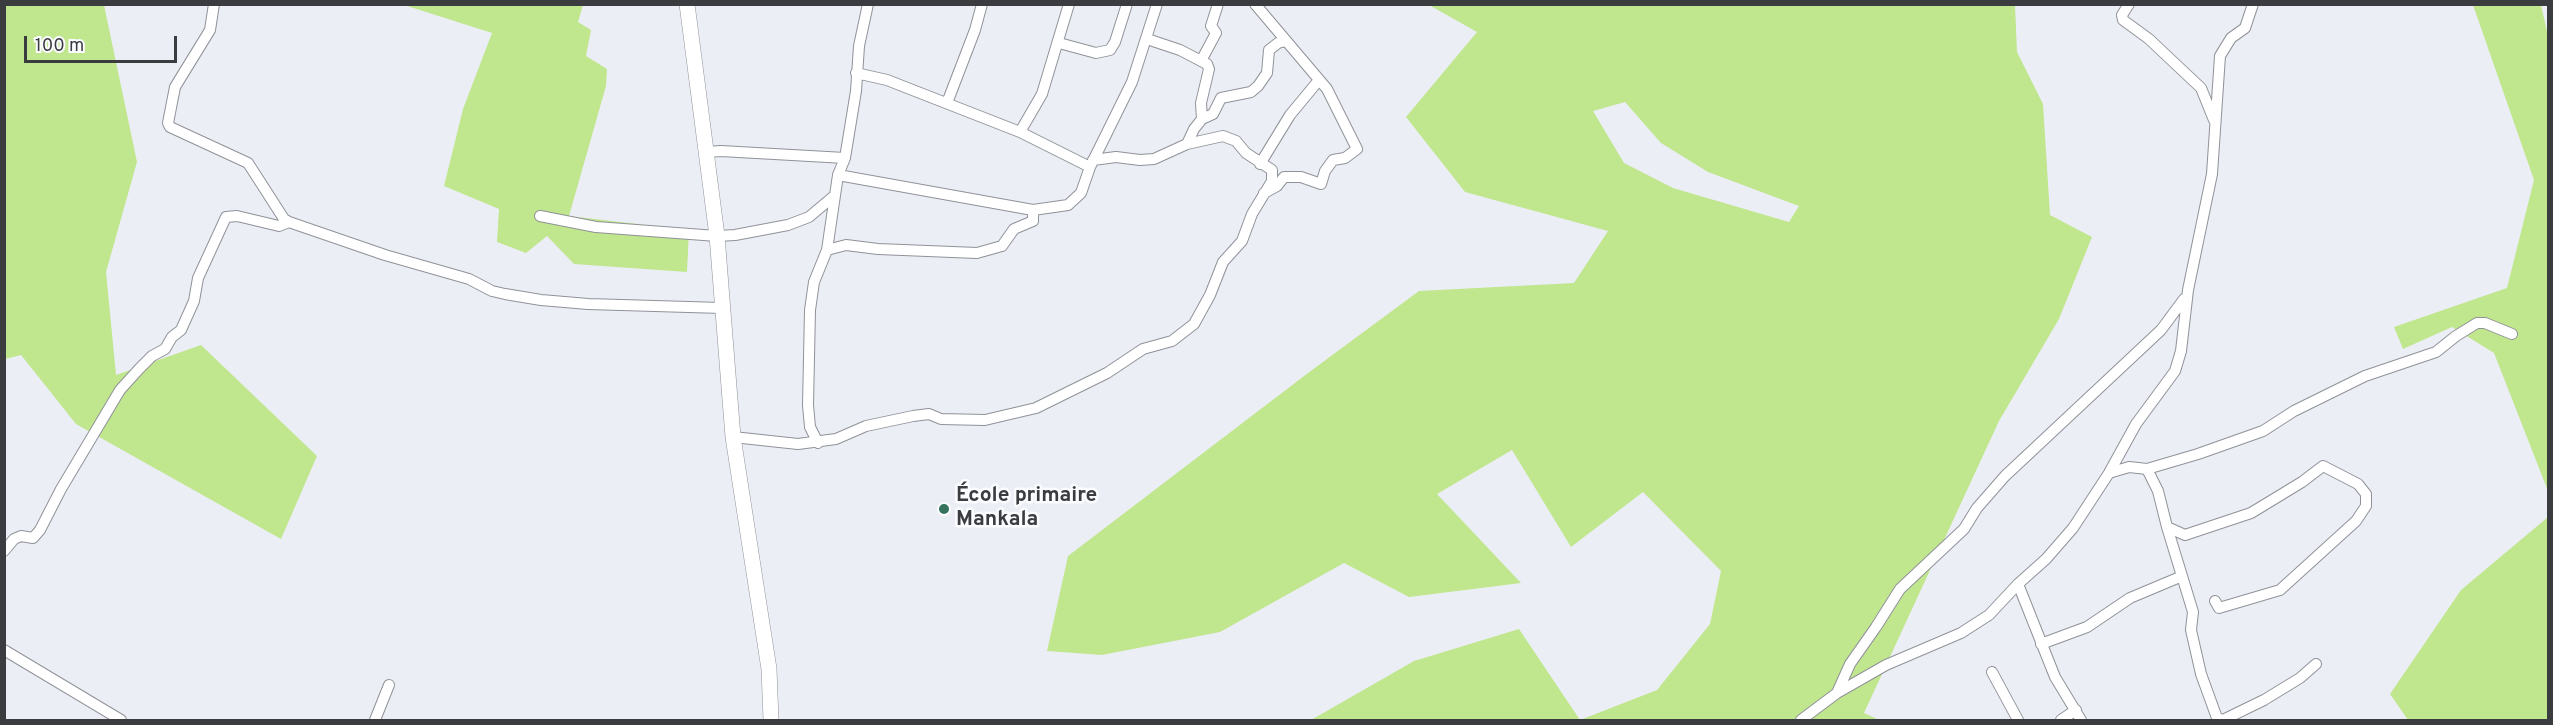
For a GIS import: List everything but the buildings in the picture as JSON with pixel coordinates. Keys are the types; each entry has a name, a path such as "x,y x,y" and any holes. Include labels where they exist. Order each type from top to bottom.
{"street":[{"path":"214,4 210,30 175,87 168,123 170,127 248,163 284,219 289,222 385,255 469,279 492,291 505,294 541,300 597,304 722,308"},
{"path":"687,4 717,236 733,436 769,669 771,720"},
{"path":"818,443 810,427 808,405 810,310 814,282 826,250 838,176 845,158 856,91 859,46 868,4"},
{"path":"947,103 975,30 982,4"},
{"path":"1020,132 1042,94 1069,4"},
{"path":"1059,43 1096,53 1110,50 1115,42 1127,4"},
{"path":"838,176 1033,210 1068,205 1081,193 1092,164 1132,82 1157,4"},
{"path":"1201,61 1216,33 1211,26 1218,4"},
{"path":"1255,4 1327,89 1357,149 1345,158 1333,160 1325,171 1321,184 1301,177 1284,177 1278,186 1262,196"},
{"path":"2129,4 2122,15 2123,20 2150,39 2201,88 2216,126"},
{"path":"1802,720 1837,693 1886,665 1961,633 1989,615 2046,559 2073,528 2109,473 2136,424 2175,371 2181,351 2188,290 2212,174 2220,56 2231,38 2245,28 2253,4"},
{"path":"1147,39 1180,50 1207,64 1209,69 1201,103 1202,119"},
{"path":"1187,144 1194,129 1202,119 1213,114 1221,98 1251,92 1258,86 1267,73 1269,50 1278,43 1286,41"},
{"path":"733,436 798,444 818,443 836,439 866,426 913,416 929,414 941,419 985,420 1036,408 1107,373 1143,349 1172,341 1194,324 1210,295 1223,262 1242,241 1262,196 1272,181 1272,170 1260,164 1228,137 1207,138 1154,159 1116,157 1092,164 947,103 887,80 856,73"},
{"path":"1260,164 1290,115 1319,80"},
{"path":"706,152 845,158"},
{"path":"540,216 596,227 717,236 788,225 809,217 834,196"},
{"path":"826,250 846,245 878,249 977,253 1002,246 1014,229 1032,221 1033,210"},
{"path":"4,551 14,539 21,536 33,538 40,530 61,489 120,390 152,356 165,349 172,337 181,330 194,301 198,278 226,217 237,216 279,226 289,222"},
{"path":"1837,693 1850,664 1900,589 1964,529 1977,508 2005,476 2161,330 2181,306 2188,290"},
{"path":"2109,473 2129,466 2147,469 2262,431 2294,411 2365,376 2436,352 2477,323 2485,323 2512,334"},
{"path":"2167,527 2185,535 2251,513 2324,466 2363,488 2368,500 2361,515 2280,590 2219,608 2215,602"},
{"path":"2147,469 2158,491 2180,577 2193,612 2192,630 2201,674 2217,718 2223,720 2264,700 2300,678 2316,664"},
{"path":"2041,644 2087,627 2130,598 2180,577"},
{"path":"2018,584 2055,676 2078,715 2061,720"},
{"path":"4,650 122,720"},
{"path":"1992,672 2018,720"},
{"path":"375,720 389,685"}],"green space":[{"path":"5,5 104,5 137,162 106,272 116,375 201,345 317,456 281,539 76,424 21,355 5,359"},
{"path":"404,5 583,5 578,22 591,30 586,56 607,69 606,86 569,216 689,230 687,272 574,264 547,236 526,253 497,242 499,209 444,186 463,109 492,33"},
{"path":"1429,5 2015,5 2017,52 2043,104 2050,215 2092,237 2059,319 1999,421 1864,713 1879,720 1580,720 1657,690 1710,624 1721,571 1643,492 1571,547 1512,450 1437,494 1521,583 1409,597 1344,563 1220,632 1102,655 1047,651 1068,556 1419,291 1574,283 1608,231 1465,192 1406,117 1477,32","holes":["1625,102 1661,143 1708,172 1799,206 1789,222 1673,188 1624,163 1593,111"]},
{"path":"2473,5 2541,5 2548,36 2548,491 2494,353 2452,327 2403,349 2394,327 2507,288 2534,180"},
{"path":"2548,517 2548,720 2408,720 2390,694 2461,590"},
{"path":"1519,629 1580,720 1311,720 1414,661"}],"place":[{"name":"École primaire Mankala","path":"944,509"}]}
